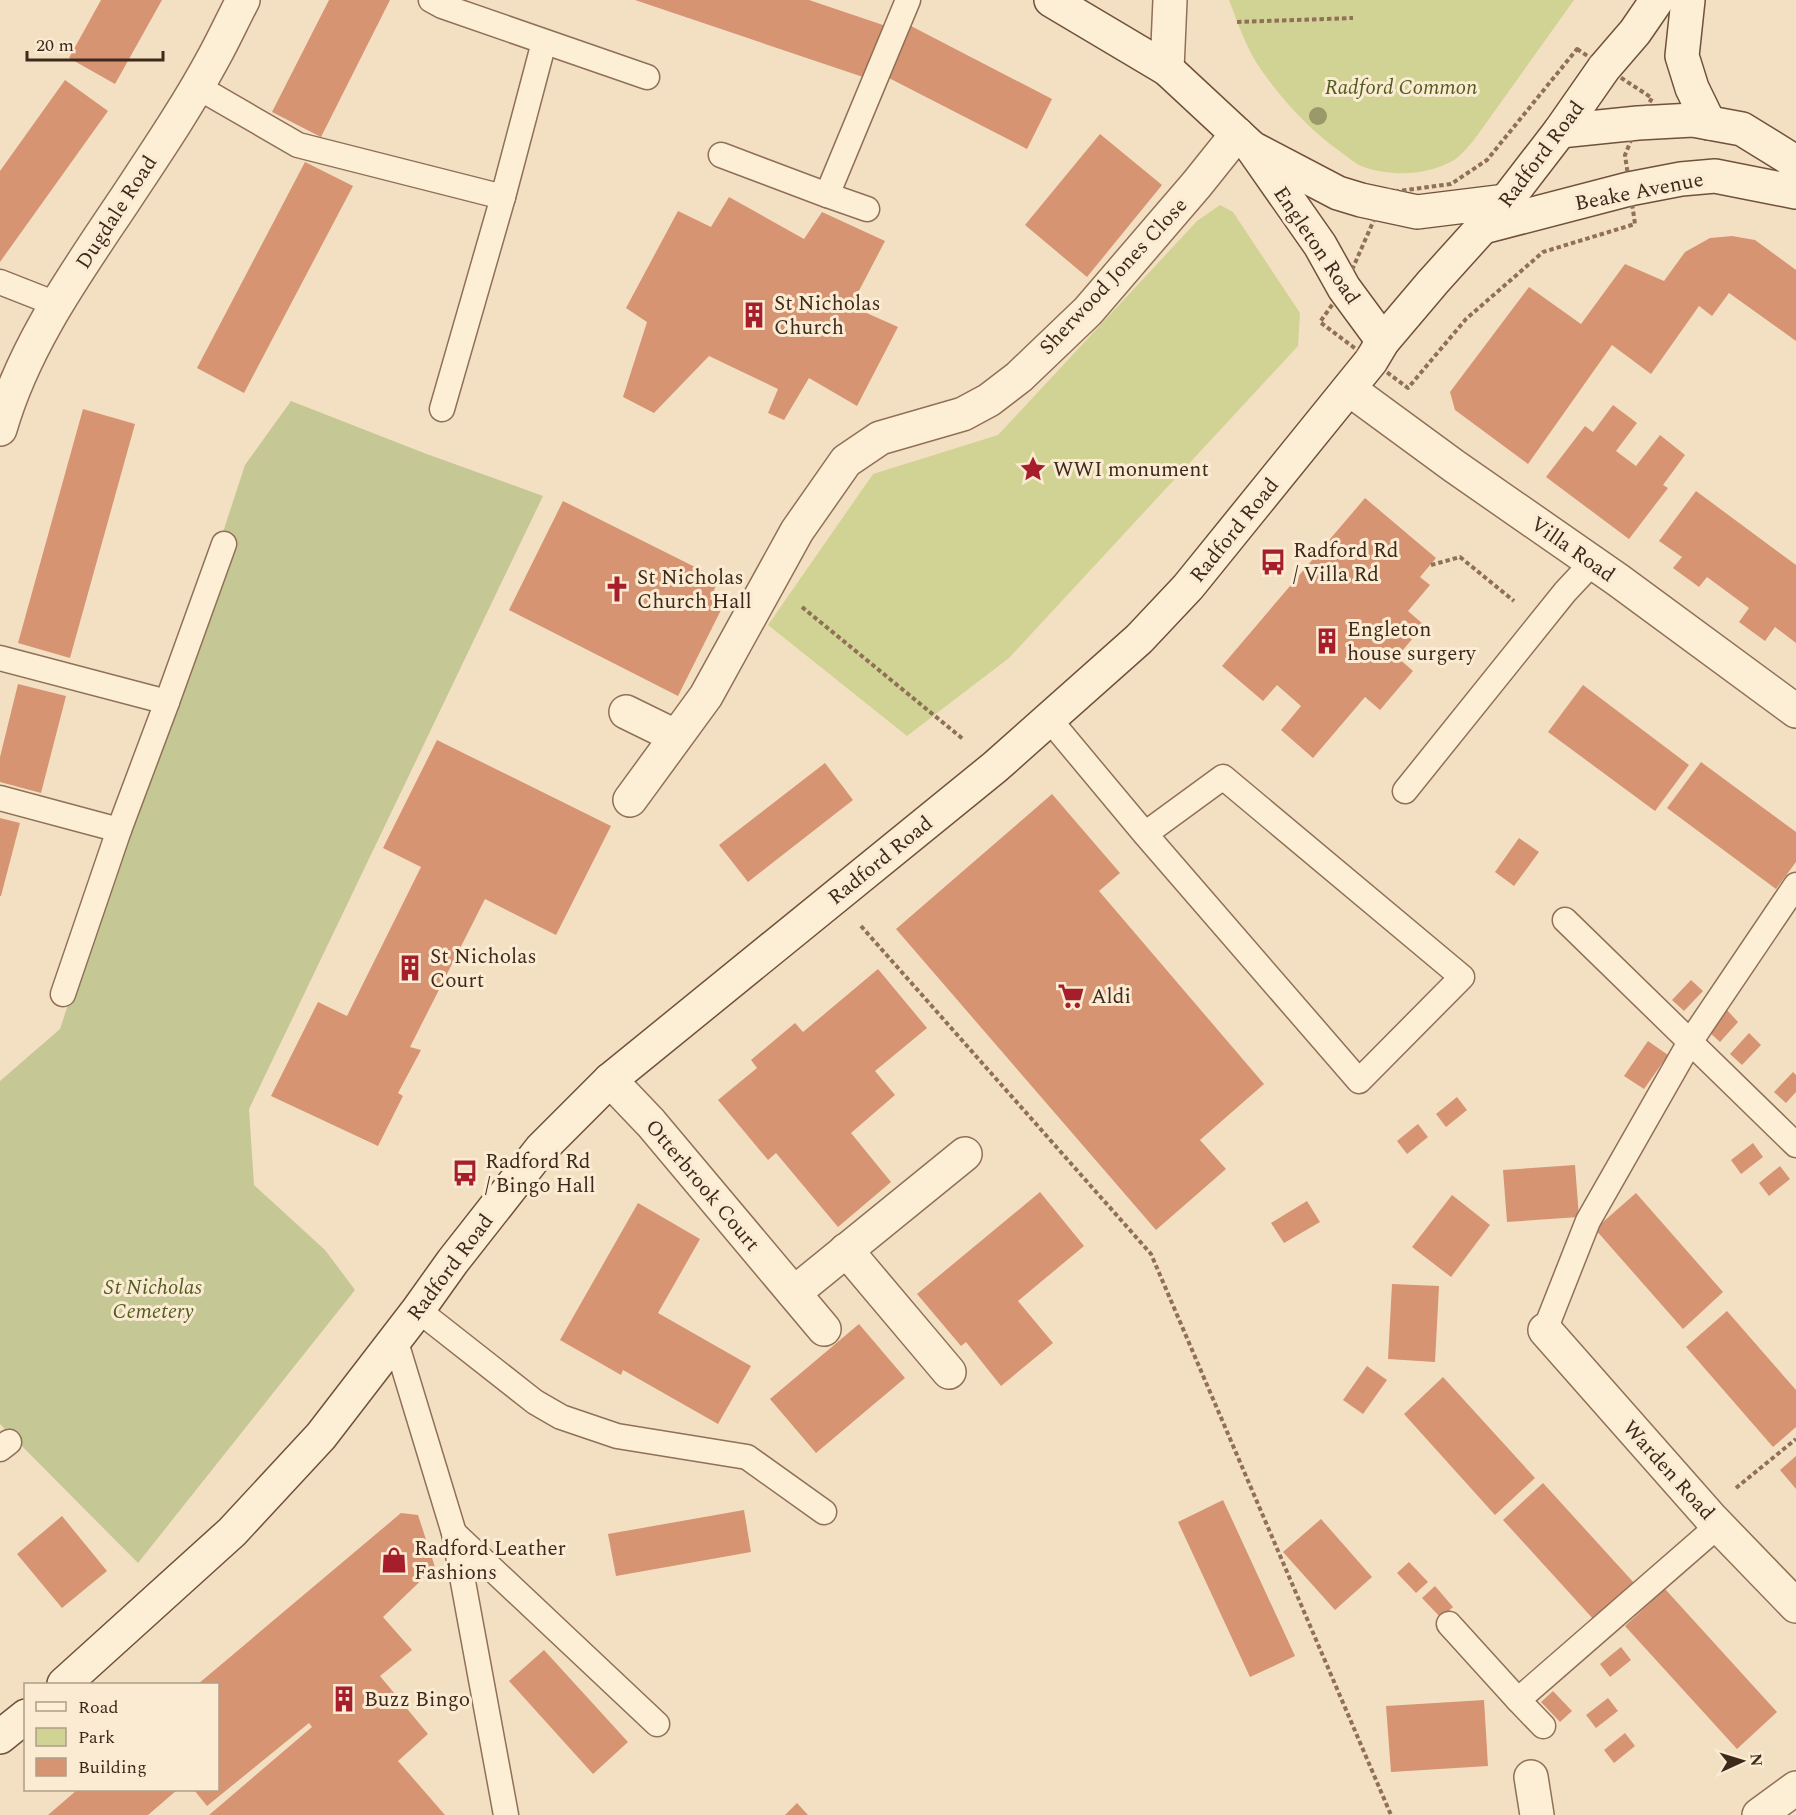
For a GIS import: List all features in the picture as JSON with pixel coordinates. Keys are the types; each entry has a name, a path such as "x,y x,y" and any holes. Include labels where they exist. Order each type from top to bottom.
{"street":[{"name":"Dugdale Road","path":"0,429 23,367 56,304 162,144 213,58 243,0"},
{"name":"Engleton Road","path":"1052,0 1167,69 1245,141 1320,245 1344,288 1383,341"},
{"path":"1167,69 1170,0"},
{"name":"Radford Road","path":"65,1683 232,1532 321,1436 541,1149 610,1080 995,767 1138,639 1188,587 1371,361 1383,341 1506,201 1657,0"},
{"path":"1688,0 1682,56 1692,88 1709,123"},
{"path":"1560,131 1693,120 1742,129 1789,158 1796,166"},
{"name":"Engleton Road","path":"1245,141 1338,193 1361,200 1417,212 1506,201"},
{"name":"Sherwood Jones Close","path":"630,800 706,696 797,531 846,461 880,438 963,414 989,400 1019,377 1088,311 1197,184 1245,141"},
{"name":"Beake Avenue","path":"1483,228 1629,189 1681,179 1715,176 1796,192"},
{"name":"Villa Road","path":"1348,389 1593,562 1796,711"},
{"path":"626,712 675,736"},
{"name":"Otterbrook Court","path":"610,1080 651,1123 824,1329"},
{"path":"794,1293 964,1154"},
{"path":"846,1250 950,1372"},
{"name":"Warden Road","path":"1545,1330 1715,1521 1796,1606"},
{"path":"0,1737 24,1718"},
{"path":"1530,1777 1537,1815"},
{"path":"1759,1815 1796,1788"}],"lane":[{"path":"431,0 442,6 647,77"},
{"path":"827,195 908,0"},
{"path":"442,409 503,197 544,42"},
{"path":"196,86 298,145 503,197"},
{"path":"721,155 867,209"},
{"path":"0,282 56,304"},
{"path":"63,994 118,830 224,544"},
{"path":"1405,791 1565,592 1593,562"},
{"path":"0,658 167,702"},
{"path":"1049,719 1145,834 1359,1081 1462,977 1222,777 1145,834"},
{"path":"0,798 118,830"},
{"path":"1545,1330 1588,1221 1690,1042 1796,885"},
{"path":"1565,920 1796,1145"},
{"path":"418,1310 535,1402 561,1417 617,1436 747,1457 824,1512"},
{"path":"395,1339 453,1533 506,1815"},
{"path":"1518,1700 1715,1521"},
{"path":"453,1533 657,1724"},
{"path":"1449,1624 1543,1725"}],"path":[{"path":"1237,22 1353,18"},
{"path":"1431,565 1460,557 1541,622"},
{"path":"798,603 968,744"},
{"path":"835,896 1151,1254 1391,1815"},
{"path":"1715,1521 1730,1494 1796,1439"}],"green space":[{"name":"Radford Common","path":"1229,0 1574,0 1474,140 1460,156 1432,169 1396,173 1361,166 1320,135 1299,115 1270,83 1257,63 1243,37"},
{"path":"1220,205 1233,212 1300,313 1298,346 1009,658 907,736 768,625 873,474 998,435 1197,221"},
{"name":"St Nicholas Cemetery","path":"291,401 543,496 249,1109 254,1185 325,1250 355,1290 138,1563 0,1424 0,1081 60,1029 245,465"}],"building":[{"path":"101,0 162,0 115,84 69,58"},
{"path":"329,0 390,0 321,137 272,112"},
{"path":"635,0 809,0 886,26 869,79"},
{"path":"911,26 1052,99 1027,149 885,76"},
{"path":"65,80 108,111 0,262 0,171"},
{"path":"1100,134 1162,185 1087,277 1025,225"},
{"path":"305,162 353,186 244,393 197,368"},
{"name":"St Nicholas Church","path":"729,197 804,239 822,212 885,241 851,306 898,327 857,406 809,378 784,420 768,413 778,389 709,356 654,413 623,397 647,322 626,308 678,211 711,227"},
{"path":"1732,236 1755,240 1796,270 1796,341 1729,293 1712,316 1699,306 1651,374 1612,345 1528,464 1455,410 1450,392 1529,287 1581,324 1625,264 1664,281 1685,252 1710,238"},
{"path":"1613,405 1637,423 1616,451 1636,466 1660,435 1685,455 1663,485 1668,488 1629,539 1546,477 1585,426 1593,432"},
{"path":"83,409 135,424 70,658 18,643"},
{"path":"1696,491 1796,565 1796,643 1775,627 1765,641 1739,622 1749,608 1707,577 1699,587 1673,568 1682,557 1659,541"},
{"name":"Engleton house surgery","path":"1365,498 1436,558 1420,577 1430,585 1408,611 1424,625 1397,657 1413,671 1380,710 1365,697 1313,758 1281,730 1301,706 1277,685 1263,701 1222,666"},
{"name":"St Nicholas Church Hall","path":"563,501 719,579 710,599 723,606 678,696 509,610"},
{"path":"18,684 66,696 41,793 0,782 0,757"},
{"path":"1583,685 1689,765 1655,811 1548,732"},
{"name":"St Nicholas Court","path":"437,740 611,826 556,935 485,899 410,1047 421,1050 398,1093 403,1096 378,1146 271,1096 318,1002 347,1016 421,867 383,848"},
{"path":"1701,762 1796,832 1796,862 1776,889 1667,808"},
{"path":"825,763 853,800 748,882 719,845"},
{"name":"Aldi","path":"1052,794 1120,873 1099,891 1264,1084 1200,1140 1226,1169 1156,1230 896,929"},
{"path":"0,818 20,823 1,896 0,896"},
{"path":"1519,838 1539,852 1514,886 1495,872"},
{"path":"878,969 927,1028 875,1071 895,1095 851,1133 891,1182 838,1227 776,1153 768,1160 718,1100 757,1068 751,1060 795,1023 803,1032"},
{"path":"1691,980 1703,991 1684,1011 1672,1000"},
{"path":"1727,1010 1738,1022 1720,1042 1708,1031"},
{"path":"1749,1033 1761,1045 1742,1065 1730,1054"},
{"path":"1648,1041 1668,1055 1644,1089 1624,1076"},
{"path":"1793,1072 1796,1075 1796,1092 1786,1103 1774,1092"},
{"path":"1457,1097 1467,1110 1446,1127 1436,1114"},
{"path":"1418,1124 1428,1137 1407,1154 1397,1141"},
{"path":"1753,1143 1763,1157 1741,1174 1731,1160"},
{"path":"1575,1165 1579,1217 1507,1222 1503,1170"},
{"path":"1780,1166 1790,1179 1769,1196 1759,1183"},
{"path":"1040,1192 1084,1246 1018,1301 1053,1343 1001,1386 966,1342 961,1346 917,1294"},
{"path":"1636,1193 1723,1292 1683,1329 1595,1229"},
{"path":"1452,1195 1490,1225 1451,1277 1412,1247"},
{"path":"1307,1201 1320,1222 1284,1243 1271,1223"},
{"path":"638,1203 700,1239 658,1313 751,1366 718,1424 623,1370 621,1375 560,1340"},
{"path":"1392,1284 1439,1286 1435,1362 1388,1359"},
{"path":"1727,1311 1796,1390 1796,1427 1773,1447 1686,1347"},
{"path":"859,1324 905,1378 816,1453 770,1399"},
{"path":"1367,1366 1387,1380 1363,1414 1343,1400"},
{"path":"1443,1377 1535,1478 1495,1515 1404,1414"},
{"path":"1796,1456 1796,1489 1780,1470"},
{"path":"1543,1483 1635,1584 1595,1621 1503,1520"},
{"path":"1223,1500 1295,1656 1250,1677 1178,1522"},
{"path":"744,1510 751,1552 616,1576 608,1534"},
{"name":"Buzz Bingo","path":"401,1513 418,1515 435,1567 383,1617 412,1650 380,1676 428,1734 398,1761 445,1815 209,1815 312,1727 309,1723 207,1806 195,1791 219,1791 219,1683 199,1683"},
{"path":"62,1516 107,1571 62,1608 17,1554"},
{"path":"1321,1519 1372,1577 1335,1610 1283,1552"},
{"path":"1409,1562 1428,1582 1416,1593 1397,1573"},
{"path":"1435,1586 1453,1607 1441,1618 1422,1598"},
{"path":"1665,1589 1777,1712 1737,1749 1625,1626"},
{"path":"1621,1647 1631,1660 1610,1677 1600,1664"},
{"path":"544,1650 628,1742 593,1774 509,1681"},
{"path":"1553,1691 1572,1711 1560,1722 1541,1702"},
{"path":"1608,1698 1618,1711 1596,1728 1586,1715"},
{"path":"1484,1700 1488,1766 1391,1772 1386,1706"},
{"path":"1625,1733 1635,1746 1614,1763 1604,1750"},
{"path":"76,1791 176,1791 148,1815 48,1815"},
{"path":"797,1803 808,1815 785,1815"}],"place":[{"name":"St Nicholas Church","path":"754,315"},
{"name":"WWI monument","path":"1033,469"},
{"name":"Radford Rd / Villa Rd","path":"1273,562"},
{"name":"St Nicholas Church Hall","path":"617,589"},
{"name":"Engleton house surgery","path":"1327,641"},
{"name":"St Nicholas Court","path":"410,968"},
{"name":"Aldi","path":"1071,996"},
{"name":"Radford Rd / Bingo Hall","path":"465,1173"},
{"name":"Radford Leather Fashions","path":"394,1560"},
{"name":"Buzz Bingo","path":"344,1699"}]}
